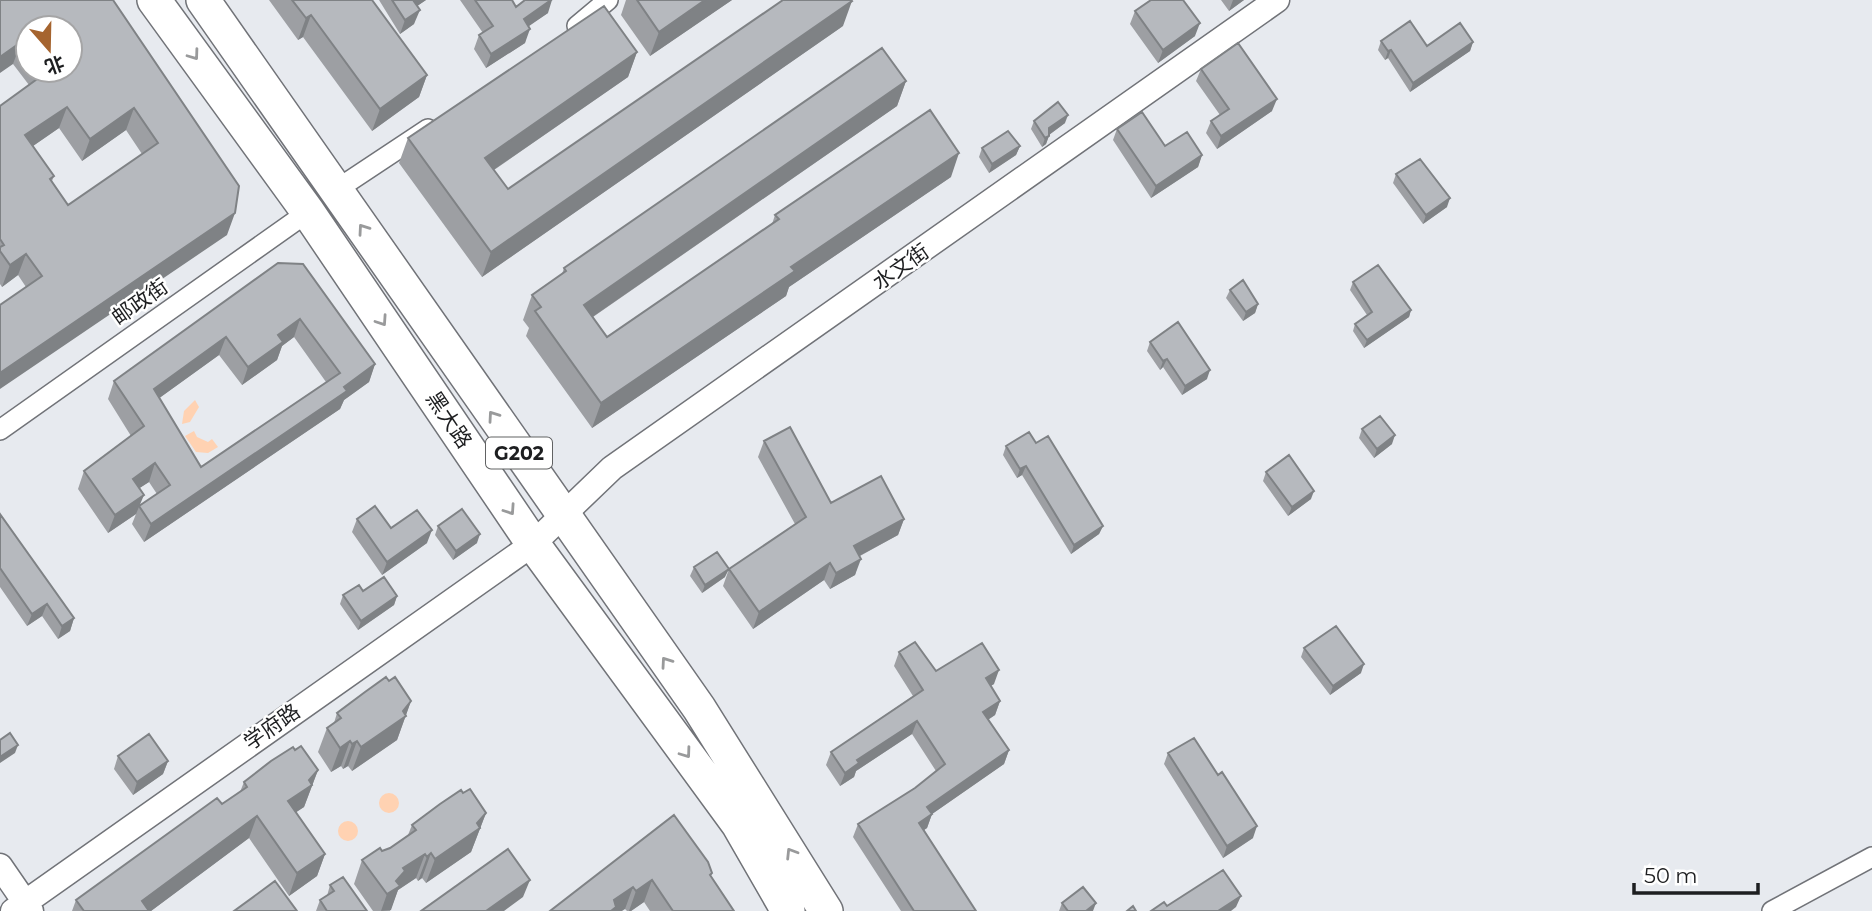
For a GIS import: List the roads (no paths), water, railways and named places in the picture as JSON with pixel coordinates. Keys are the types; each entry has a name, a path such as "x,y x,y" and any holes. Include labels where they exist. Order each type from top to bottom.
{"highway":[{"name":"黑大路","path":"155,0 308,212 533,544 737,824 788,911"},
{"name":"黑大路","path":"203,0 699,708 827,911"}],"street":[{"path":"556,42 608,0"},
{"name":"水文街","path":"533,544 612,468 1278,0"},
{"path":"336,190 441,120"},
{"name":"邮政街","path":"0,430 308,212"},
{"name":"学府路","path":"23,908 533,544"},
{"path":"1772,911 1872,857"},
{"path":"0,866 23,908"}]}
